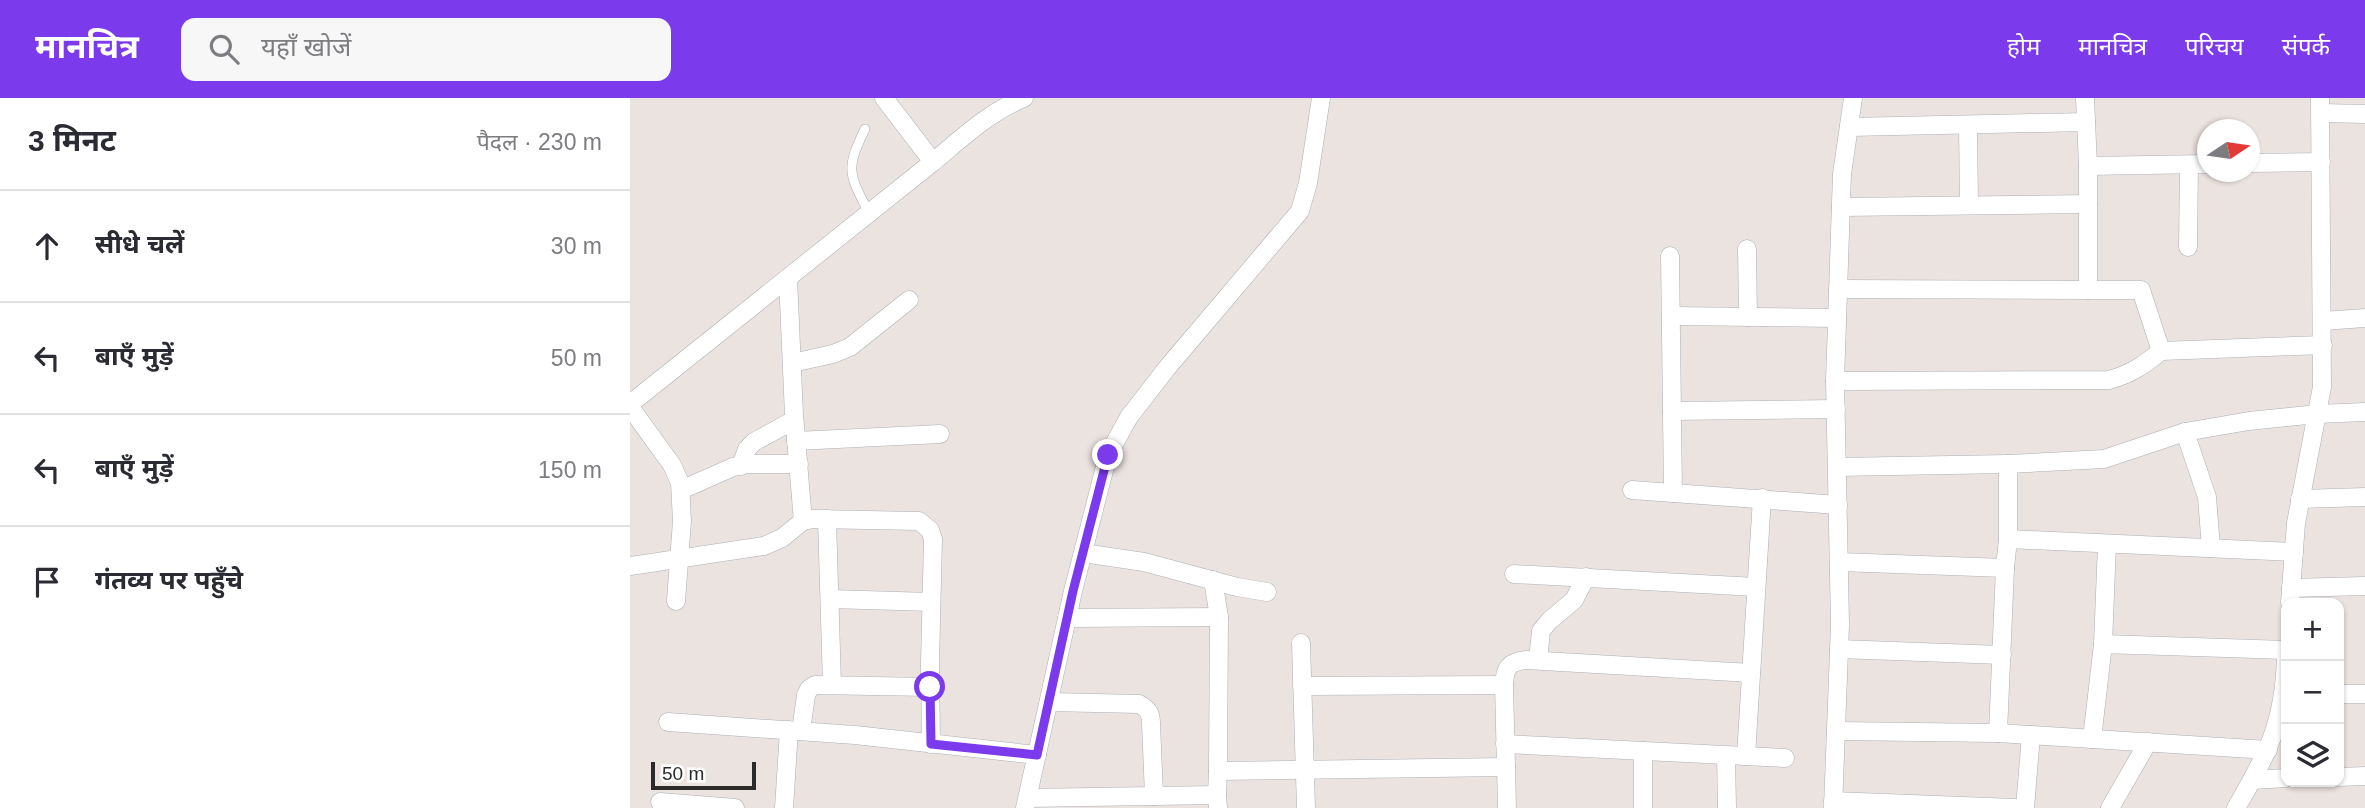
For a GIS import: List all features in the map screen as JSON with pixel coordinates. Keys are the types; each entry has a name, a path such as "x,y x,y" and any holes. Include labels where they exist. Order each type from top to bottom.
{"street":[{"path":"884,98 933,162"},
{"path":"676,601 682,521 681,490 672,465 630,405 973,128 1006,105 1024,98"},
{"path":"1213,580 1219,617 1217,802 1154,796 1096,802 1027,803 1067,618 1108,455 1129,417 1226,296 1275,243 1300,211 1308,183 1321,98"},
{"path":"1853,98 1842,174 1835,381 1839,649 1833,804 2015,808"},
{"path":"2085,98 2088,290"},
{"path":"2365,114 2320,106 2322,387 2300,499 2291,596 2365,586"},
{"path":"1849,128 2086,122"},
{"path":"1968,125 1969,205"},
{"path":"2260,163 2320,162"},
{"path":"2188,247 2189,165"},
{"path":"2088,166 2197,165"},
{"path":"1841,207 2088,204"},
{"path":"1747,249 1748,317"},
{"path":"1670,257 1673,493"},
{"path":"788,278 794,421 803,522"},
{"path":"1838,289 2141,290 2161,351"},
{"path":"792,363 833,354 849,346 909,300"},
{"path":"1671,316 1837,318"},
{"path":"2323,321 2365,318"},
{"path":"1835,381 2109,380 2141,368 2161,351 2323,345"},
{"path":"1672,411 1836,409"},
{"path":"1837,467 2008,464 2105,459 2185,432 2249,421 2365,412"},
{"path":"741,466 747,449 754,442 794,421"},
{"path":"2185,432 2207,497 2211,548"},
{"path":"796,441 940,434"},
{"path":"681,490 720,472 741,466 799,464"},
{"path":"1998,733 2008,539 2008,464"},
{"path":"1632,490 1838,505"},
{"path":"2300,499 2365,497"},
{"path":"1746,756 1762,498"},
{"path":"827,519 832,685"},
{"path":"630,566 764,546 782,538 803,522 827,519 919,521 925,525 933,539 931,744"},
{"path":"2008,539 2294,552"},
{"path":"2092,739 2103,644 2107,544"},
{"path":"1083,553 1144,562 1237,587 1267,592"},
{"path":"1839,562 2005,568"},
{"path":"1514,574 1756,587"},
{"path":"1538,660 1541,631 1574,600 1586,577"},
{"path":"830,599 931,602"},
{"path":"1067,618 1219,617"},
{"path":"1301,643 1306,808"},
{"path":"2103,644 2281,650"},
{"path":"1839,649 2002,655"},
{"path":"1507,808 1504,685 1507,667 1511,663 1538,660 1751,673"},
{"path":"784,808 795,730 809,689 815,685 930,687"},
{"path":"1302,686 1504,685"},
{"path":"2344,694 2365,694"},
{"path":"1049,702 1139,704 1151,713 1154,796"},
{"path":"2235,808 2269,750 2281,710"},
{"path":"668,722 795,730 1037,755"},
{"path":"1836,731 1998,733 2269,750"},
{"path":"2025,808 2031,736"},
{"path":"2110,808 2148,743"},
{"path":"1505,744 1785,758"},
{"path":"1643,751 1643,808"},
{"path":"1726,756 1727,808"},
{"path":"1218,771 1506,767"},
{"path":"2344,777 2365,776"},
{"path":"2252,780 2281,779"},
{"path":"660,802 734,808"}],"lane":[{"path":"865,129 851,157 850,167 856,189 869,213"}],"route":[{"path":"930,687 931,744 1037,755 1073,591 1108,455"}]}
